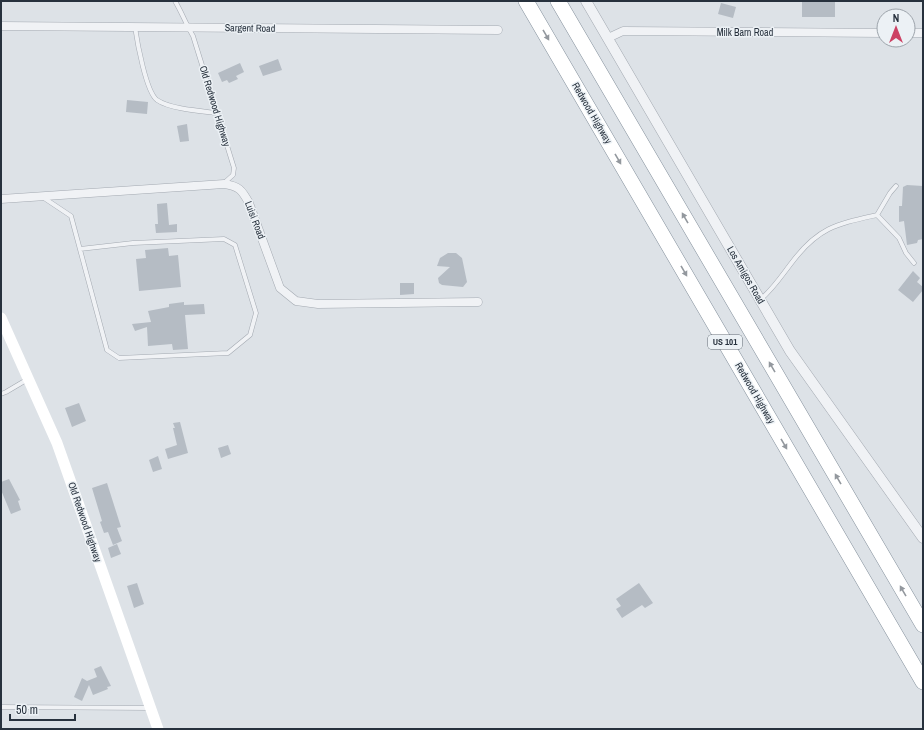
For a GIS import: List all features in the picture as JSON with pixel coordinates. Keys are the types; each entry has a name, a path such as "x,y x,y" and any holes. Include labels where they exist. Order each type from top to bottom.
{"highway":[{"name":"Redwood Highway","path":"526,1 923,682"},
{"name":"US 101","path":"558,1 923,625"}],"main road":[{"name":"Old Redwood Highway","path":"1,318 57,442 158,729"}],"street":[{"name":"Los Amigos Road","path":"586,1 790,351 923,538"},
{"name":"Sargent Road","path":"1,26 498,30"},
{"name":"Milk Barn Road","path":"608,38 622,31 876,33"},
{"name":"Luisi Road","path":"1,200 231,184 243,191 250,203 280,288 296,301 318,304 478,302"}],"lane":[{"name":"Old Redwood Highway","path":"176,1 187,27 193,36 234,168 233,175 224,184"},
{"path":"135,27 138,50 152,93 157,100 185,109 217,113"},
{"path":"760,299 774,288 805,246 819,234 837,225 877,215 896,186"},
{"path":"44,197 71,216 107,350 119,358 228,353 250,335 256,313 235,246 224,239 133,244 80,249"},
{"path":"877,215 899,238 906,253 914,263"},
{"path":"1,394 28,378"},
{"path":"1,706 151,708"}],"building":[{"path":"802,1 835,1 835,17 802,17"},
{"path":"721,3 736,7 733,18 718,14"},
{"path":"278,59 282,70 263,76 259,66"},
{"path":"240,63 244,72 236,76 238,79 229,83 227,80 222,82 218,73"},
{"path":"127,100 148,102 147,114 126,112"},
{"path":"187,124 189,141 180,142 177,126"},
{"path":"907,185 923,186 923,239 918,240 917,243 907,245 904,221 899,222 899,206 902,206 903,187"},
{"path":"167,203 169,225 177,224 177,232 156,233 155,224 158,224 157,204"},
{"path":"168,248 169,256 178,255 181,287 139,291 136,259 146,258 145,250"},
{"path":"448,253 456,253 462,258 467,282 463,287 442,285 439,283 438,278 450,267 437,266 440,258"},
{"path":"913,271 920,278 917,282 923,287 923,290 913,302 898,290"},
{"path":"400,283 414,283 414,294 400,295"},
{"path":"184,302 184,305 204,304 205,314 185,315 188,349 173,350 172,344 148,346 147,327 135,331 132,324 151,322 148,311 169,307 169,304"},
{"path":"79,403 86,421 72,427 65,408"},
{"path":"180,422 188,453 168,459 165,449 177,445 173,423"},
{"path":"228,445 231,454 221,458 218,448"},
{"path":"158,456 162,469 153,472 149,460"},
{"path":"9,479 20,500 18,501 21,510 11,514 1,490 1,482"},
{"path":"107,483 121,527 117,528 122,541 113,545 108,532 104,533 92,488"},
{"path":"117,544 121,554 111,558 108,548"},
{"path":"137,583 144,604 134,608 127,586"},
{"path":"639,583 653,603 645,608 642,605 622,618 616,609 621,606 616,599"},
{"path":"101,666 111,686 107,687 108,689 93,695 89,685 82,701 74,697 82,678 87,681 97,677 94,669"}]}
